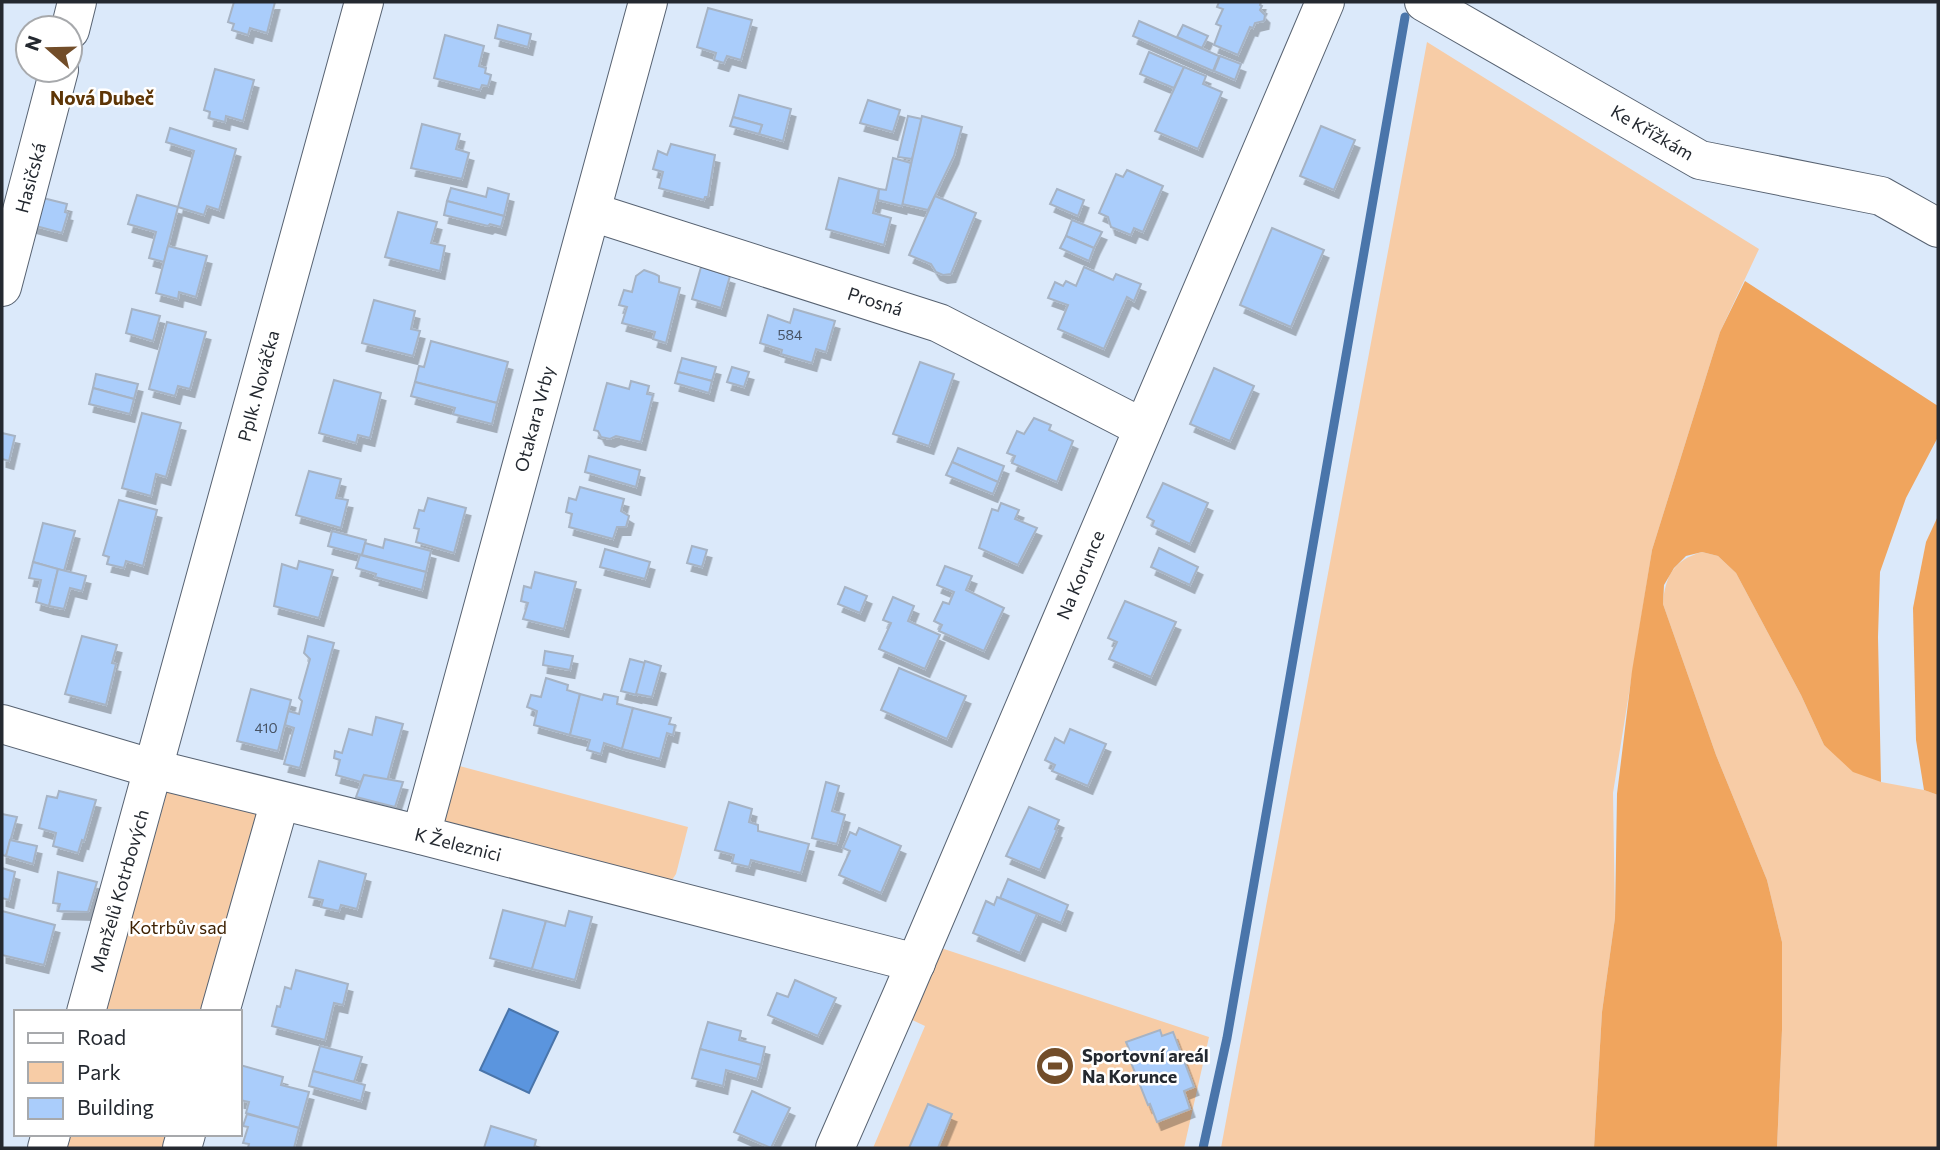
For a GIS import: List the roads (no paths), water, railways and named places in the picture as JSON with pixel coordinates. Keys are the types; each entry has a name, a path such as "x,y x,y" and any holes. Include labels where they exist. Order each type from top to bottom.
{"street":[{"name":"Pplk. Nováčka","path":"154,769 364,2"},
{"name":"Otakara Vrby","path":"421,835 648,2"},
{"name":"Na Korunce","path":"835,1148 1325,2"},
{"name":"Ke Křížkám","path":"1424,2 1700,160 1881,196 1938,228"},
{"name":"Hasičská","path":"2,287 55,84"},
{"name":"Prosná","path":"592,212 939,323 1143,428"},
{"name":"K Železnici","path":"2,724 154,769 916,963"},
{"name":"Manželů Kotrbových","path":"87,1010 154,769"},
{"path":"221,1010 280,801"}],"water":[{"path":"509,1009 558,1032 529,1093 480,1070"}],"waterway":[{"path":"1203,1148 1227,1038 1405,17"}],"place":[{"name":"Sportovní areál Na Korunce","path":"1055,1066"}],"district":[{"name":"Nová Dubeč","path":"102,98"}],"park label":[{"name":"Kotrbův sad","path":"178,928"}]}
